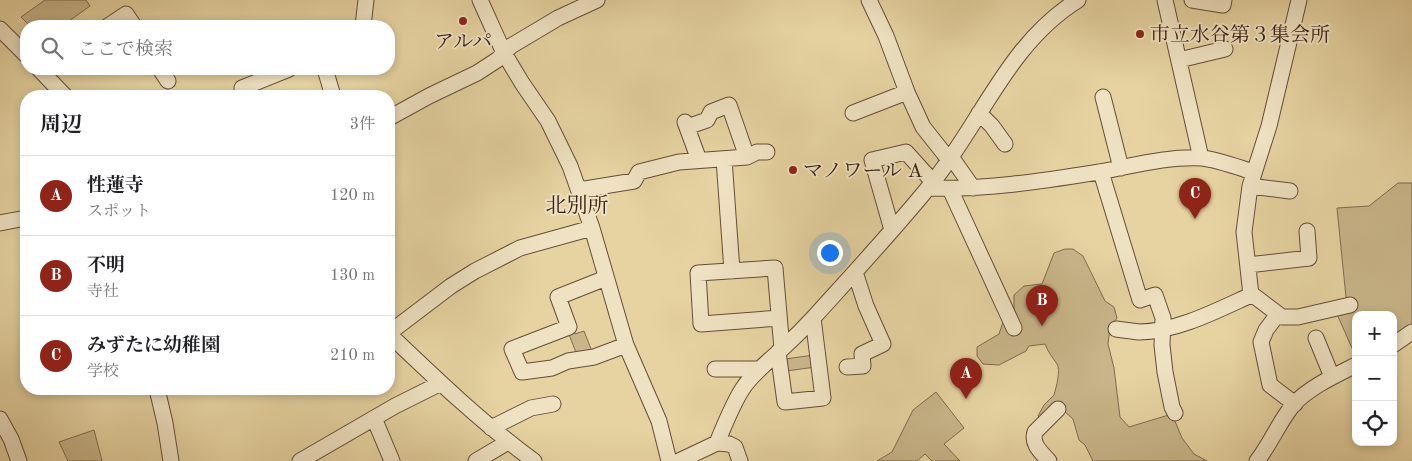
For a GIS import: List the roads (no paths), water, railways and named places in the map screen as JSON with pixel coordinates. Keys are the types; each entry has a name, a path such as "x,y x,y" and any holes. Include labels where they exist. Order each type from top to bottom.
{"street":[{"path":"364,20 366,0"},
{"path":"480,0 504,52 548,121 570,166 592,228 626,345 659,421 669,461"},
{"path":"395,115 429,96 477,74 497,60 511,46 558,18 596,0"},
{"path":"869,0 886,36 907,92 923,127 973,188"},
{"path":"717,443 732,407 744,387 813,318 931,185 951,159 1016,56 1036,33 1065,8 1078,0"},
{"path":"1165,0 1200,158"},
{"path":"1192,0 1223,5 1224,0"},
{"path":"1300,0 1269,126 1252,179 1244,226 1251,295 1282,317 1298,317 1350,304"},
{"path":"117,20 126,14 130,20"},
{"path":"0,29 20,50"},
{"path":"1179,60 1225,49"},
{"path":"47,75 60,90"},
{"path":"242,88 274,75"},
{"path":"327,75 331,90"},
{"path":"853,113 907,92"},
{"path":"1103,96 1122,168"},
{"path":"699,160 686,125 707,120 711,112 729,105 746,157"},
{"path":"980,113 1005,144"},
{"path":"578,190 634,180 639,172 680,162 746,157 757,152 767,152"},
{"path":"892,230 872,160 906,152 931,185 950,189 1018,184 1101,172 1159,161 1200,158 1212,160 1252,179 1290,191"},
{"path":"724,159 732,270"},
{"path":"1101,172 1140,300 1155,295 1163,318 1162,345 1165,372 1175,413"},
{"path":"950,189 1014,328"},
{"path":"0,223 20,219"},
{"path":"395,328 451,286 504,256 520,248 592,228"},
{"path":"1248,265 1309,258 1307,231"},
{"path":"779,318 701,324 698,273 775,268 779,318 784,402 823,398 813,318"},
{"path":"846,367 862,366 862,354 883,344 866,306 855,272"},
{"path":"606,278 558,297 569,328 512,349 522,372 552,368 568,361 594,357 626,345"},
{"path":"1116,329 1141,332 1163,329 1197,319 1251,295"},
{"path":"1278,314 1266,330 1261,342 1270,385 1295,404"},
{"path":"1397,342 1412,332"},
{"path":"1316,338 1332,377"},
{"path":"395,339 492,428 534,461"},
{"path":"1257,461 1295,404 1332,377 1352,367"},
{"path":"715,369 760,369"},
{"path":"300,461 374,418 441,383"},
{"path":"158,395 171,461"},
{"path":"492,428 531,408 554,404"},
{"path":"1049,461 1036,446 1034,436 1035,432 1058,409"},
{"path":"0,418 11,439 19,461"},
{"path":"374,418 392,461"},
{"path":"476,461 508,442"},
{"path":"679,461 717,443 729,444 735,447 740,461"}],"place":[{"name":"アルパ","path":"463,21"},
{"name":"市立水谷第３集会所","path":"1140,34"},
{"name":"マノワール A","path":"793,170"},
{"name":"みずたに幼稚園","path":"1195,219"},
{"name":"不明","path":"1042,326"},
{"name":"性蓮寺","path":"966,399"}],"district":[{"name":"北別所","path":"577,205"}]}
